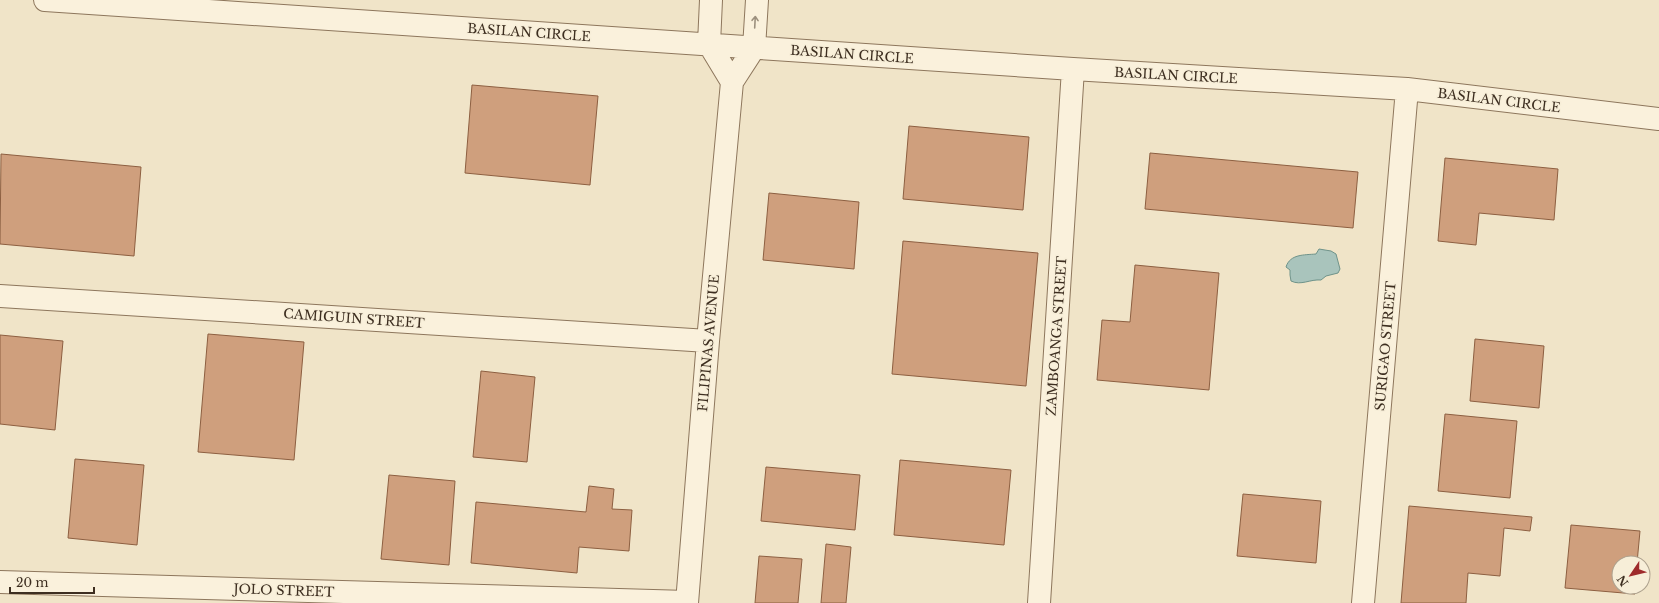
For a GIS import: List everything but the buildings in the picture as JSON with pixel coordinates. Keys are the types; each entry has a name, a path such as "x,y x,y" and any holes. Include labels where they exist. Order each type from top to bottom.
{"street":[{"name":"BASILAN CIRCLE","path":"45,0 1074,69 1406,89 1659,119"},
{"path":"711,0 709,44 732,82"},
{"path":"754,48 756,0"},
{"name":"FILIPINAS AVENUE","path":"687,602 708,341 732,82 754,48"},
{"name":"ZAMBOANGA STREET","path":"1039,603 1074,69"},
{"name":"SURIGAO STREET","path":"1363,603 1406,89"},
{"name":"CAMIGUIN STREET","path":"0,296 708,341"},
{"name":"JOLO STREET","path":"0,582 687,602"}],"water":[{"path":"1319,249 1331,251 1336,254 1340,269 1338,273 1326,276 1321,280 1313,280 1302,283 1291,281 1290,270 1286,267 1288,263 1294,257 1316,254"}]}
